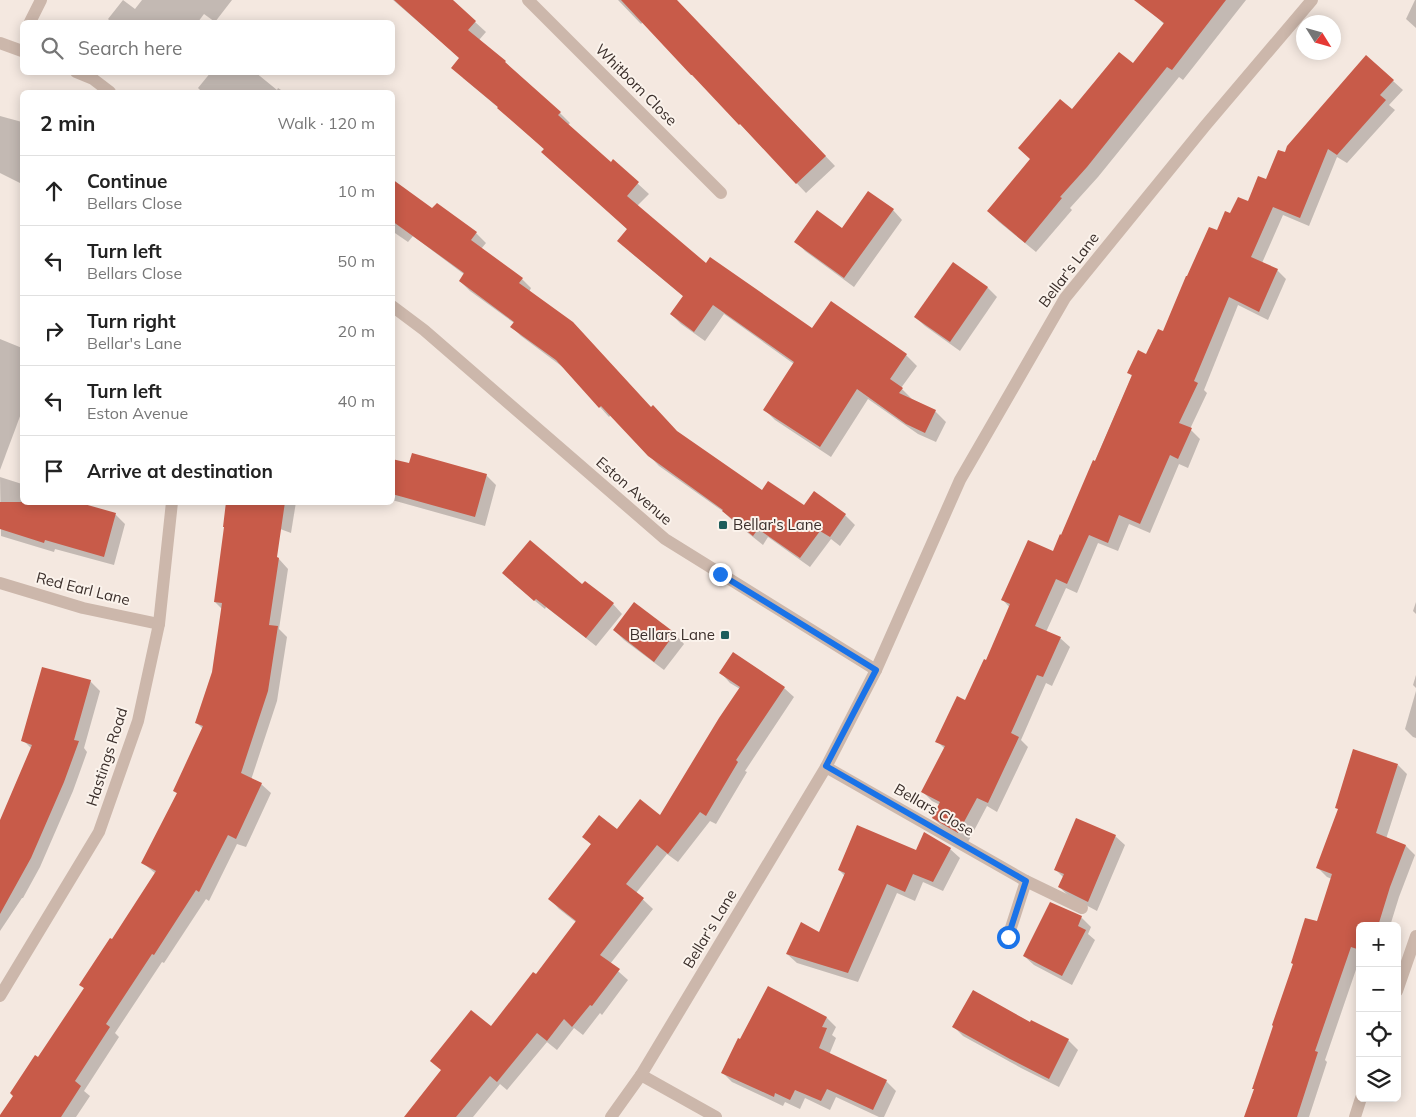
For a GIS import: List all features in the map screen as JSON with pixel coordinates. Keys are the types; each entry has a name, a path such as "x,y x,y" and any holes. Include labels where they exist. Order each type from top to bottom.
{"street":[{"path":"31,20 41,0"},
{"name":"Whitborn Close","path":"528,0 721,193"},
{"name":"Bellar's Lane","path":"611,1117 641,1075 826,766 876,670 960,480 1065,298 1205,126 1312,0"},
{"path":"0,43 20,47"},
{"path":"83,75 107,90"},
{"name":"Eston Avenue","path":"395,308 424,330 665,539 876,670"},
{"name":"Hastings Road","path":"0,996 99,832 138,721 159,624 172,505"},
{"name":"Red Earl Lane","path":"0,583 82,608 159,624"},
{"name":"Bellars Close","path":"826,766 1026,881 1082,908"},
{"path":"1008,937 1026,881"},
{"path":"1401,980 1416,936"},
{"path":"641,1075 716,1117"},
{"path":"1355,1117 1360,1102"}],"building":[{"path":"394,0 453,0 476,21 468,30 506,61 561,112 558,115 611,162 613,159 639,182 627,196 706,263 710,257 812,328 831,301 907,354 890,379 903,388 899,393 936,410 925,433 906,424 857,389 820,447 763,410 794,362 713,305 694,332 670,314 683,296 617,241 627,229 541,152 544,149 451,68 459,58"},
{"path":"621,0 677,0 826,156 796,184"},
{"path":"1134,0 1226,0 1172,70 1167,67 1087,167 1060,197 1062,198 1025,243 987,211 1030,159 1018,148 1060,99 1072,109 1119,52 1133,63 1164,23"},
{"path":"1366,55 1394,80 1380,95 1386,100 1337,155 1328,149 1300,218 1273,207 1251,257 1278,269 1259,312 1229,297 1194,381 1198,383 1179,423 1192,428 1178,459 1170,455 1140,524 1119,515 1108,543 1089,535 1067,584 1056,579 1035,626 1061,637 1043,677 1037,675 1011,733 1019,737 988,803 977,798 958,833 932,818 940,802 921,792 945,746 935,742 957,696 965,700 984,659 986,660 1010,604 1001,600 1028,540 1053,551 1132,375 1127,373 1138,350 1146,354 1158,329 1163,331 1209,227 1217,230 1225,211 1230,213 1238,197 1248,201 1258,176 1266,179 1278,150 1285,152 1287,146"},
{"path":"395,181 432,208 437,203 477,232 471,240 523,278 519,283 573,322 651,407 653,405 677,431 762,490 768,481 804,505 814,491 846,514 830,537 820,531 800,558 758,529 753,536 723,510 648,456 601,406 599,408 556,360 510,327 514,322 459,281 464,273 395,223"},
{"path":"868,191 894,209 844,278 794,242 817,210 842,228"},
{"path":"953,262 988,287 950,342 914,317"},
{"path":"412,453 487,474 475,517 395,495 395,460 409,463"},
{"path":"0,502 20,502 20,505 88,505 116,513 104,557 45,540 44,543 0,529"},
{"path":"226,505 285,505 269,625 278,626 268,691 241,773 262,783 236,839 228,835 199,892 196,890 106,1024 110,1027 75,1081 81,1086 61,1117 0,1117 13,1096 10,1093 35,1055 38,1057 84,988 79,985 110,938 112,939 156,871 141,863 177,793 173,791 203,726 195,723 212,672 222,603 214,602"},
{"path":"530,540 582,584 585,581 614,603 586,638 536,599 534,601 502,573"},
{"path":"634,602 675,633 654,662 613,630"},
{"path":"733,652 785,687 736,760 738,762 706,816 700,812 668,854 657,845 626,884 644,898 600,955 620,969 592,1006 590,1005 572,1027 564,1019 547,1041 537,1033 497,1082 490,1076 456,1117 404,1117 441,1070 430,1061 471,1010 491,1026 533,972 536,974 576,921 548,899 591,844 582,837 599,815 617,829 640,799 660,815 740,687 719,673"},
{"path":"42,667 91,680 74,740 79,741 64,782 31,858 0,914 0,820 32,745 21,741"},
{"path":"1353,749 1398,764 1376,833 1406,845 1379,922 1356,922 1356,949 1351,947 1315,1051 1318,1052 1297,1117 1244,1117 1293,964 1291,963 1305,918 1317,921 1332,874 1316,868 1338,809 1335,808"},
{"path":"1076,818 1116,835 1088,902 1058,887 1064,874 1054,870"},
{"path":"857,825 916,850 924,832 951,848 933,882 913,874 905,892 887,884 848,973 786,954 801,922 819,932 845,873 838,870"},
{"path":"1050,902 1082,916 1078,926 1086,930 1062,976 1023,956"},
{"path":"768,986 827,1017 822,1027 827,1028 819,1048 887,1080 873,1110 827,1089 821,1101 795,1090 790,1100 775,1093 774,1097 721,1073 738,1038 740,1039"},
{"path":"973,990 1030,1022 1031,1020 1069,1039 1049,1079 952,1027"}],"place":[{"name":"Bellar's Lane","path":"723,525"},
{"name":"Bellars Lane","path":"725,635"}],"route":[{"path":"720,574 876,670 826,766 1026,881 1008,937"}]}
